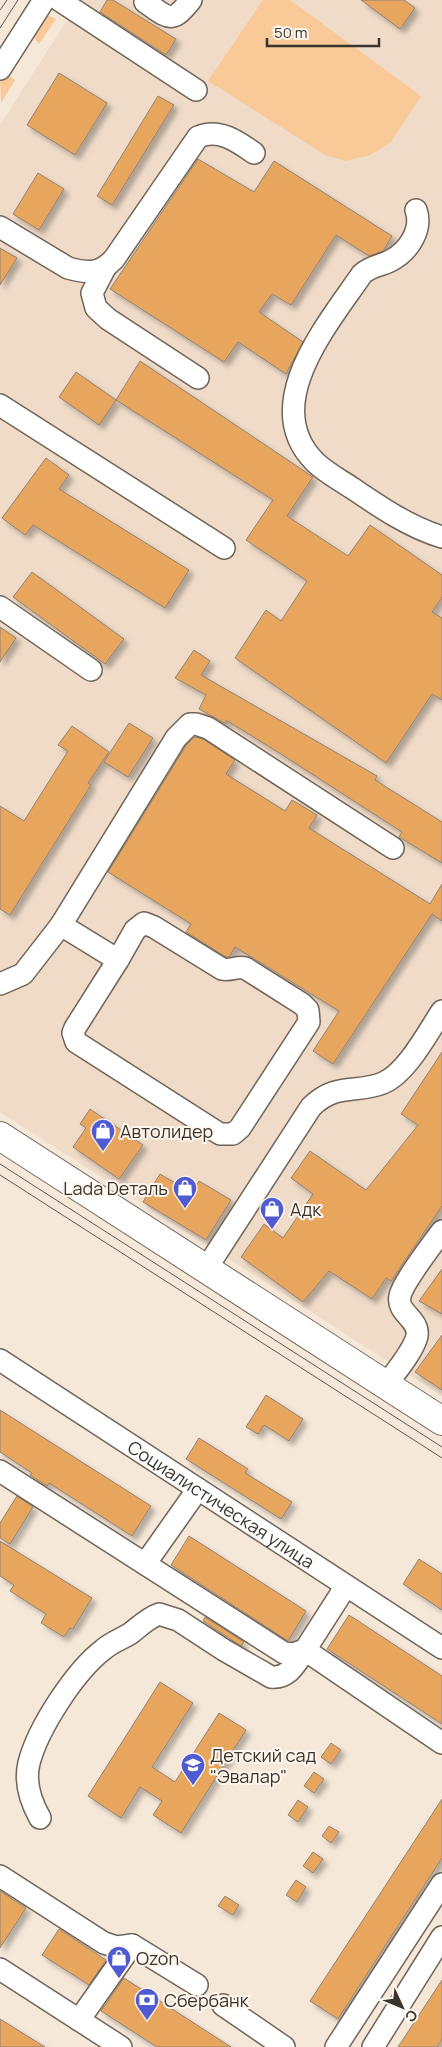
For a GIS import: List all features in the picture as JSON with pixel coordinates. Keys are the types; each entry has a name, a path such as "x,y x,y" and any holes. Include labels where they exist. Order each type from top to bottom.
{"main road":[{"path":"0,1136 442,1421"}],"street":[{"path":"0,69 44,0"},
{"path":"59,0 196,90"},
{"path":"145,2 167,16 172,17 179,15 192,0"},
{"path":"198,378 108,319 96,308 92,293 105,268 114,259 198,138 205,134 223,135 232,138 254,153"},
{"path":"416,210 419,219 410,244 398,257 389,262 368,268 362,274 318,340 294,393 292,420 301,444 315,462 394,514 423,531 442,537"},
{"path":"0,227 68,268 80,272 93,272 105,268"},
{"path":"0,405 224,548"},
{"path":"0,606 91,670"},
{"path":"0,984 23,974 61,925 176,738 190,724 208,728 393,848"},
{"path":"144,923 148,924 222,969 245,968 307,1008 309,1022 236,1132 228,1135 220,1134 76,1042 73,1033 74,1028 118,960 135,930 144,923"},
{"path":"61,925 118,960"},
{"path":"206,1269 311,1107 330,1093 382,1083 396,1076 442,1012"},
{"path":"386,1385 414,1344 417,1336 413,1321 401,1308 399,1302 402,1289 442,1232"},
{"name":"Социалистическая улица","path":"0,1360 442,1648"},
{"path":"0,1471 284,1653 293,1654 305,1650"},
{"path":"145,1564 198,1489"},
{"path":"40,1818 32,1803 28,1788 28,1765 37,1741 48,1720 85,1666 105,1648 130,1634 151,1617 159,1614 178,1620 224,1650 271,1677 278,1678 288,1673 305,1650 346,1586"},
{"path":"305,1650 442,1743"},
{"path":"0,1876 104,1943 117,1946 132,1945 197,1985"},
{"path":"336,2047 442,1884"},
{"path":"373,2047 442,1937"},
{"path":"79,2020 132,1945"},
{"path":"0,1969 120,2047"},
{"path":"223,2006 284,2047"}],"shaded area":[{"path":"80,0 442,0 442,1396 0,1112 0,125"},
{"path":"263,0 290,0 421,96 391,142 370,155 345,161 325,155 208,81"},
{"path":"50,16 56,19 39,44 31,33 38,19"},
{"path":"3,75 10,76 15,80 1,103 0,77"}],"building":[{"path":"107,0 113,0 176,39 166,55 100,12"},
{"path":"361,0 404,0 415,8 400,29"},
{"path":"59,73 107,103 75,155 27,125"},
{"path":"158,96 174,105 112,205 97,196"},
{"path":"198,159 254,192 274,161 392,236 383,251 369,256 336,235 291,305 272,294 259,312 303,342 286,374 238,342 224,362 110,289"},
{"path":"38,173 64,189 39,230 13,214"},
{"path":"0,248 17,258 0,285"},
{"path":"140,361 313,477 287,516 348,556 370,525 442,575 442,597 432,612 442,618 442,700 432,694 386,763 235,658 266,610 281,621 307,581 246,540 273,500 116,400"},
{"path":"76,372 116,400 99,425 59,397"},
{"path":"46,458 69,475 59,489 189,570 165,608 33,525 25,535 2,518"},
{"path":"32,572 124,639 105,664 13,597"},
{"path":"0,627 16,638 0,662"},
{"path":"194,650 210,661 201,675 377,776 375,780 442,822 442,863 399,837 402,832 281,754 226,720 226,724 199,709 206,695 175,678"},
{"path":"129,723 153,738 128,777 104,762"},
{"path":"72,726 109,752 88,783 91,785 10,915 0,909 0,806 24,821 68,751 58,745"},
{"path":"195,737 203,739 235,760 226,774 285,811 292,800 317,815 309,828 430,904 442,884 442,921 432,914 333,1064 313,1051 339,1011 235,947 229,957 226,957 186,932 191,924 108,872 187,744"},
{"path":"442,1052 442,1206 391,1281 386,1278 372,1299 329,1271 303,1302 241,1257 264,1224 283,1238 313,1194 291,1178 310,1151 366,1190 418,1125 401,1114"},
{"path":"90,1109 143,1145 119,1179 73,1147 86,1128 80,1124"},
{"path":"160,1174 192,1193 199,1181 231,1200 206,1240 143,1202"},
{"path":"442,1269 442,1314 419,1301"},
{"path":"442,1335 442,1390 415,1372"},
{"path":"266,1395 303,1419 289,1441 264,1425 258,1434 246,1427"},
{"path":"0,1410 151,1506 132,1536 49,1483 47,1486 30,1475 32,1473 0,1452"},
{"path":"199,1438 248,1469 245,1473 292,1502 281,1519 186,1459"},
{"path":"17,1496 33,1507 10,1544 0,1538 0,1523"},
{"path":"189,1536 306,1611 288,1641 171,1565"},
{"path":"0,1541 92,1598 73,1629 70,1628 64,1637 41,1623 46,1614 10,1591 14,1585 0,1576"},
{"path":"419,1559 442,1574 442,1610 403,1584"},
{"path":"349,1615 442,1676 442,1724 327,1649"},
{"path":"205,1617 244,1642 241,1646 203,1621"},
{"path":"160,1682 193,1703 152,1767 175,1782 219,1713 246,1730 181,1833 153,1815 162,1801 140,1787 121,1818 88,1796"},
{"path":"331,1743 341,1750 331,1764 321,1757"},
{"path":"314,1772 324,1779 314,1793 304,1786"},
{"path":"442,1799 442,1858 338,2019 310,2001"},
{"path":"298,1800 308,1807 298,1822 288,1815"},
{"path":"329,1826 339,1832 331,1843 322,1836"},
{"path":"313,1852 323,1859 313,1873 303,1866"},
{"path":"296,1880 306,1887 297,1902 286,1895"},
{"path":"0,1891 26,1908 0,1948"},
{"path":"225,1896 239,1905 233,1915 218,1906"},
{"path":"59,1929 106,1960 89,1985 42,1955"},
{"path":"124,1978 231,2047 157,2047 101,2011"},
{"path":"442,1980 442,2039 437,2047 398,2047"},
{"path":"0,2019 45,2047 0,2047"}],"tram line":[{"path":"0,10 7,0"},
{"path":"0,28 18,0"},
{"path":"0,1164 442,1447"},
{"path":"0,1175 442,1458"}],"place":[{"name":"Автолидер","path":"103,1152"},
{"name":"Lada Dеталь","path":"185,1209"},
{"name":"Адк","path":"272,1230"},
{"name":"Детский сад \"Эвалар\"","path":"193,1786"},
{"name":"Ozon","path":"119,1979"},
{"name":"Сбербанк","path":"147,2021"}]}
